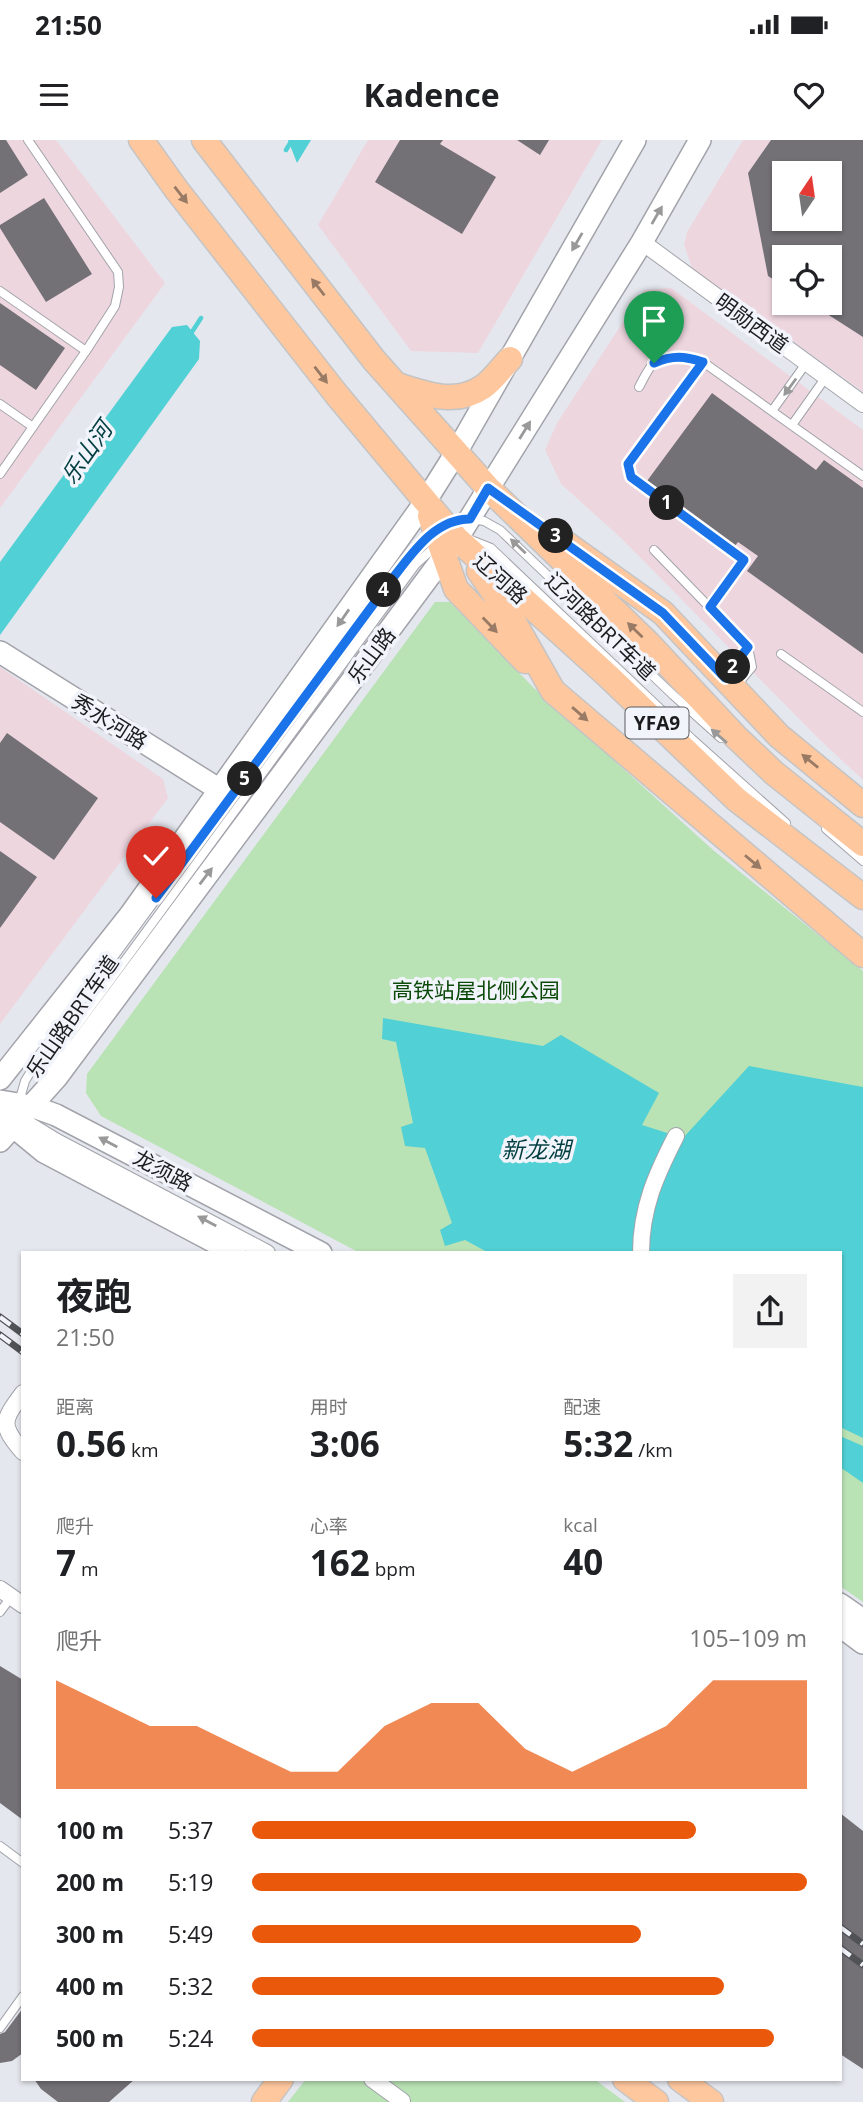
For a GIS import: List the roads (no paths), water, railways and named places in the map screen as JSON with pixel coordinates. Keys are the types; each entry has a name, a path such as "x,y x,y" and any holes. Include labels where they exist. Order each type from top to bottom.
{"main road":[{"path":"141,140 176,189 337,395 425,502 514,624 553,691 863,955"},
{"name":"乐山路","path":"0,1079 130,915 425,502 635,140"},
{"name":"乐山路","path":"10,1115 51,1093 446,534 488,488 642,242 700,140"},
{"name":"YFA9","path":"210,143 374,360 488,488 648,643 764,764 863,844"},
{"path":"395,384 436,397 457,397 482,387 510,359"},
{"path":"488,488 663,613 779,736 863,804"},
{"name":"辽河路","path":"446,534 607,675 736,799 863,897"},
{"name":"秀水河路","path":"1,653 220,790"},
{"name":"龙须路","path":"10,1115 77,1125 317,1251"},
{"name":"龙须路","path":"10,1115 55,1157 230,1251"},
{"path":"842,1605 863,1620"},
{"path":"842,1627 863,1643"},
{"path":"264,2102 280,2081"},
{"path":"628,2081 656,2102"},
{"path":"683,2081 711,2102"}],"street":[{"name":"明勋西道","path":"642,242 863,404"},
{"path":"10,1115 263,1251"},
{"path":"641,1251 641,1233 654,1178 676,1136"},
{"path":"21,1396 8,1412 4,1424 4,1433 21,1450"},
{"path":"375,2081 402,2101"}],"lane":[{"path":"0,474 86,351 114,306 119,287 118,272 28,140"},
{"path":"0,291 86,351"},
{"path":"639,387 654,363 668,357 685,356 703,362 863,476"},
{"path":"703,362 628,464 631,477 744,560 710,607"},
{"path":"772,411 807,362"},
{"path":"792,425 827,376"},
{"path":"0,404 33,426"},
{"name":"辽河路BRT车道","path":"446,534 484,522 500,530 725,741"},
{"name":"辽河路BRT车道","path":"446,534 491,548 692,739 793,829"},
{"name":"乐山路BRT车道","path":"10,1115 39,1058 384,590 446,534"},
{"path":"654,550 748,647 752,667 730,683"},
{"path":"730,683 748,647"},
{"path":"781,654 863,712"},
{"path":"736,750 799,806"},
{"path":"820,824 863,861"},
{"path":"60,1110 77,1125"},
{"path":"0,1612 11,1597"},
{"path":"0,1846 21,1862"},
{"path":"0,2028 21,1999"}],"water":[{"path":"288,140 311,140 297,163"},
{"path":"187,325 200,341 199,359 0,635 0,562 172,327"},
{"name":"新龙湖","path":"383,1018 543,1046 561,1035 659,1093 642,1125 683,1138 749,1066 863,1087 863,1438 842,1428 842,1251 485,1251 465,1240 445,1246 440,1230 452,1223 425,1148 405,1146 401,1127 413,1123 396,1042 382,1039"},
{"path":"842,1437 863,1446 863,1483 842,1468"}],"waterway":[{"name":"乐山河","path":"286,150 292,140"},
{"name":"乐山河","path":"190,335 201,318"}],"railway":[{"path":"0,1317 21,1333"},
{"path":"0,1335 21,1351"},
{"path":"842,1928 863,1944"},
{"path":"842,1949 863,1965"}],"park label":[{"name":"高铁站屋北侧公园","path":"476,990"}]}
